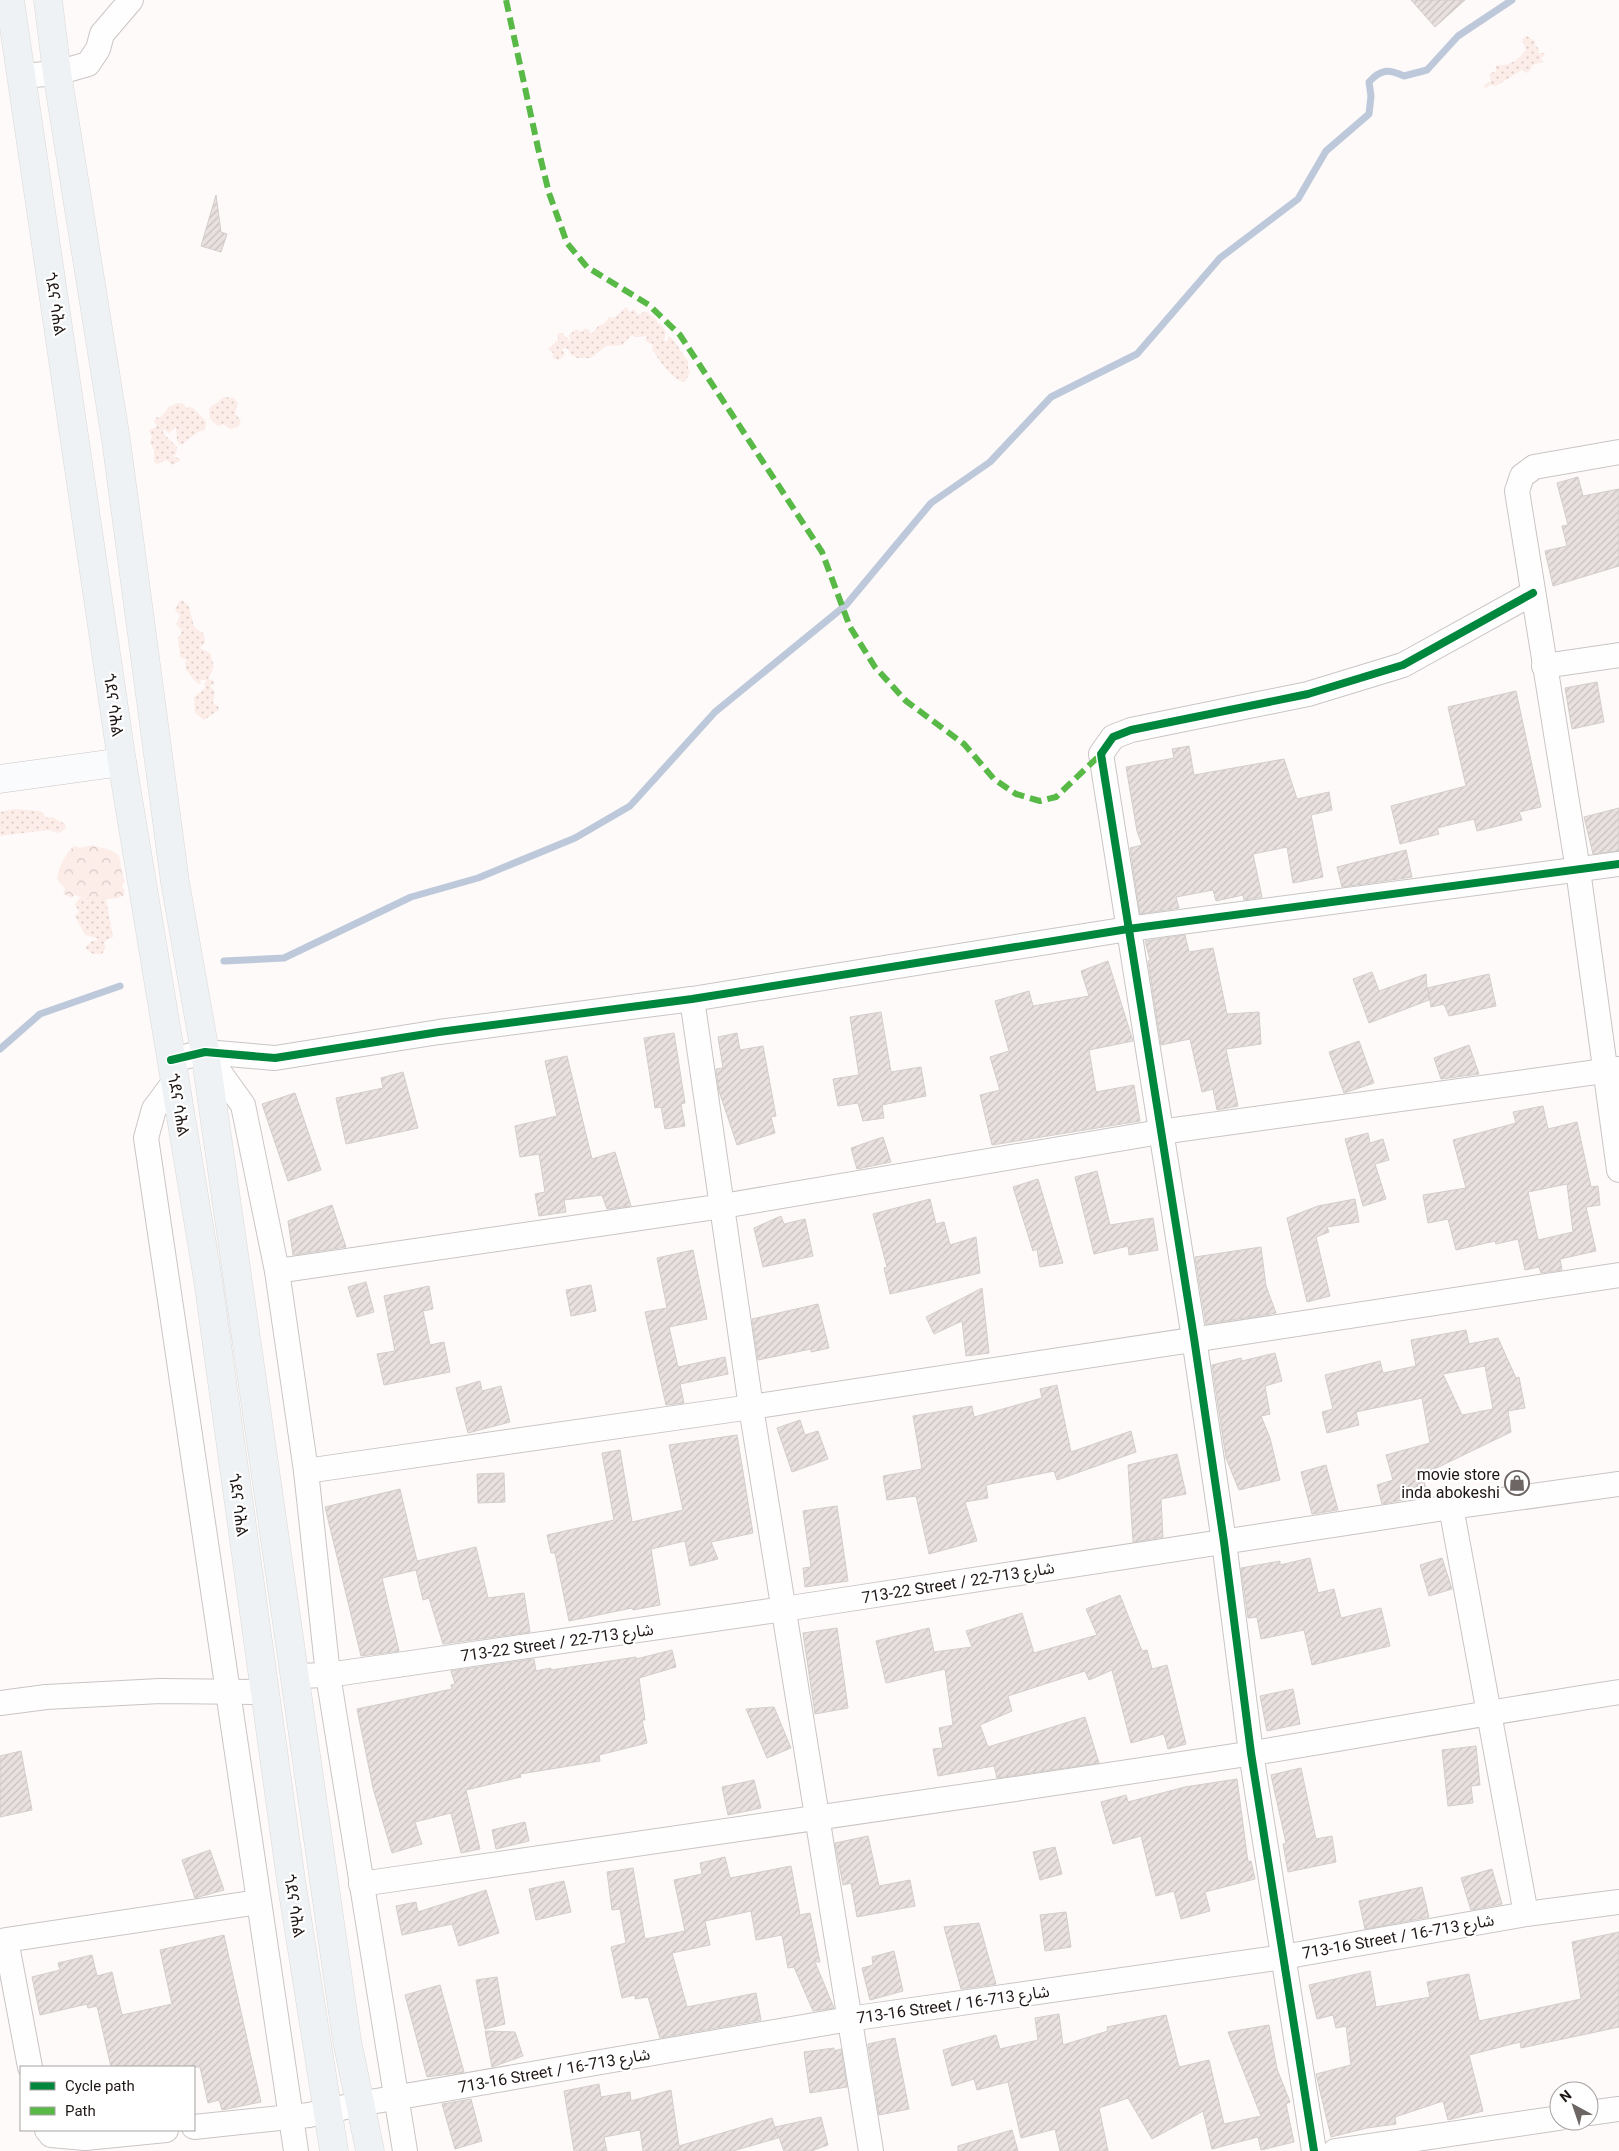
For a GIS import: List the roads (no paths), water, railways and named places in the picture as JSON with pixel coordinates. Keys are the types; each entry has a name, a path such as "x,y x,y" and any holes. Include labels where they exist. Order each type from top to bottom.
{"highway":[{"name":"ጎደና ሳሕል","path":"10,0 122,762 208,1280 295,1909 334,2151"},
{"name":"ጎደና ሳሕል","path":"48,0 57,73 116,440 175,882 205,1052 347,2041 370,2151"}],"street":[{"path":"22,76 57,73 88,64 98,49 102,34 131,0"},
{"path":"1619,452 1534,467 1522,476 1517,492 1544,666 1612,1070 1619,1170"},
{"path":"1314,2151 1252,1753 1194,1338 1128,930 1102,754 1113,737 1131,730 1308,694 1403,665 1533,593"},
{"path":"1544,666 1619,655"},
{"path":"0,779 122,762"},
{"path":"296,2151 146,1138 154,1108 173,1070 205,1052 274,1058 439,1032 692,999 1128,930 1619,864"},
{"path":"692,999 751,1407 848,2019 871,2151"},
{"path":"205,1052 243,1105 277,1272 306,1471 328,1675 405,2151"},
{"path":"277,1272 723,1206 1160,1132 1612,1070"},
{"path":"306,1471 751,1407 1194,1338 1619,1275"},
{"name":"713-22 Street / شارع 713-22","path":"296,1676 328,1675 784,1609 1451,1507 1619,1484"},
{"path":"1451,1507 1526,1914"},
{"path":"0,1704 46,1697 160,1691 265,1692"},
{"path":"361,1884 817,1819 1252,1753 1490,1711 1619,1692"},
{"path":"30,2066 3,1937 258,1902"},
{"name":"713-16 Street / شارع 713-16","path":"195,2127 329,2112 360,2104 848,2019 1283,1956 1526,1914 1619,1902"},
{"path":"1599,2112 1619,2109"},
{"path":"1335,2151 1549,2119"},
{"path":"49,2131 51,2135 84,2138 156,2131"}],"waterway":[{"path":"224,961 284,958 411,897 478,878 575,838 630,806 715,712 846,605 931,503 990,462 1051,397 1137,354 1220,258 1298,199 1326,151 1369,114 1371,96 1369,82 1373,78 1389,71 1404,76 1427,70 1458,36 1512,0"},
{"path":"0,1049 40,1014 120,986"}],"place":[{"name":"movie store inda abokeshi","path":"1517,1483"}]}
